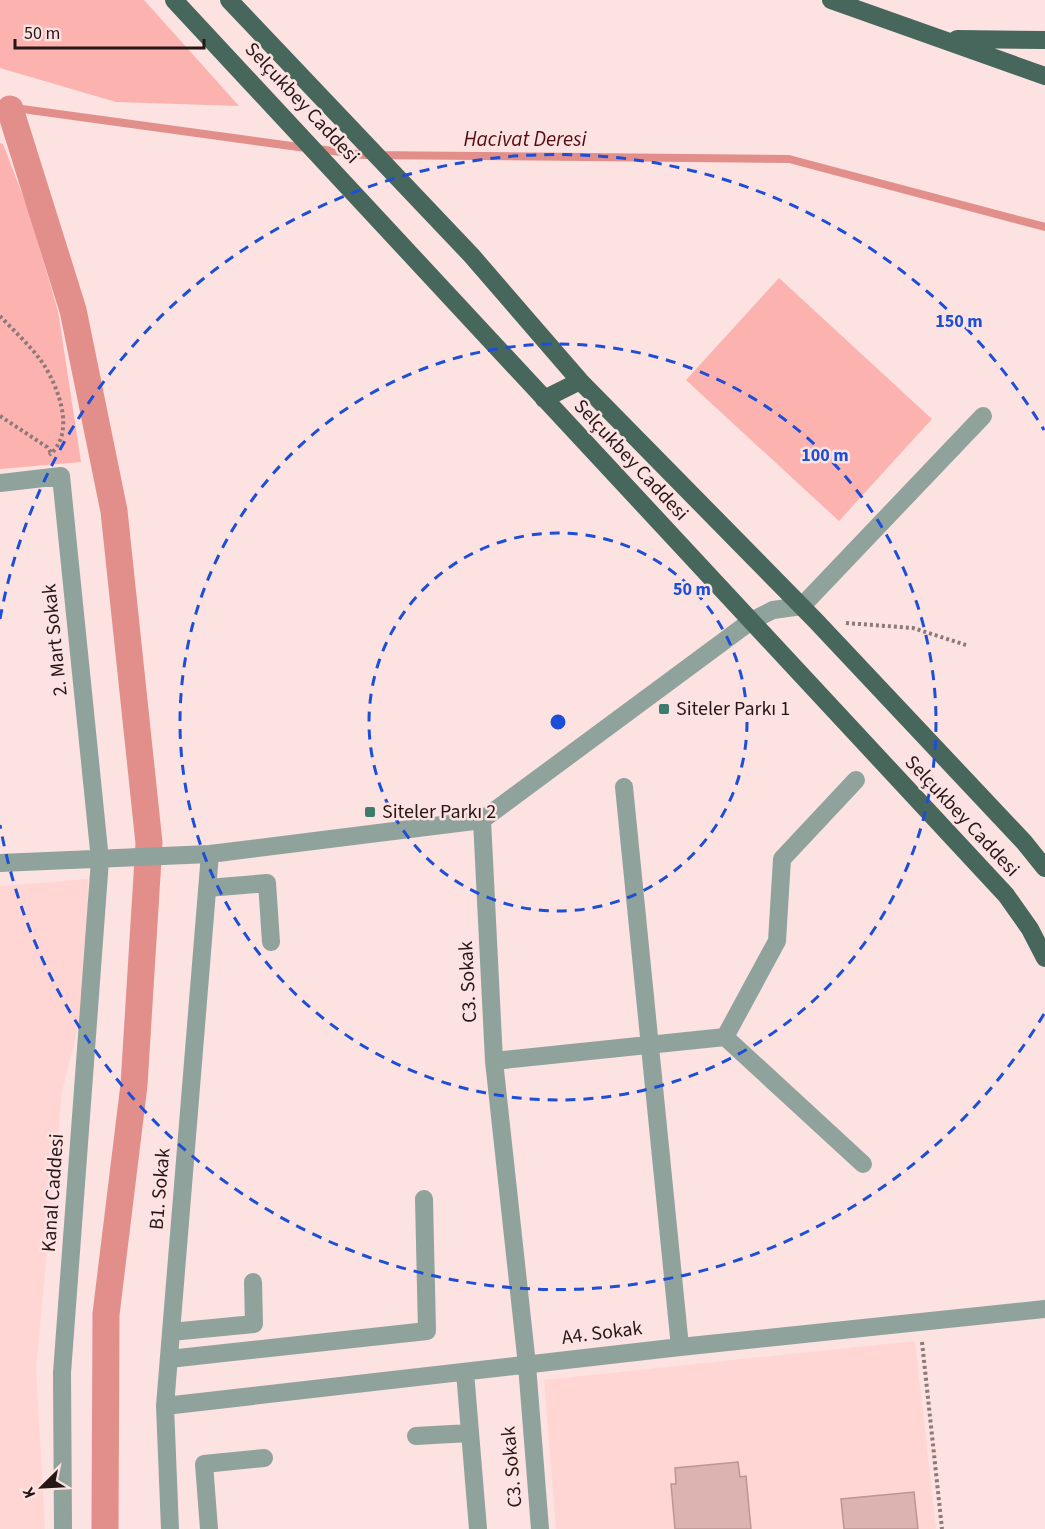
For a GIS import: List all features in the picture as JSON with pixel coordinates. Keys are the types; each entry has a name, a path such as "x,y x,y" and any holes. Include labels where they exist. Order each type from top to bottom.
{"main road":[{"name":"Selçukbey Caddesi","path":"174,0 249,77 430,277 1006,895 1037,930 1045,958"},
{"name":"Selçukbey Caddesi","path":"229,0 472,256 580,381 802,606 1024,842 1045,868"},
{"path":"831,0 1045,76"},
{"path":"942,39 1045,40"},
{"path":"544,399 580,381"}],"street":[{"path":"0,863 210,854 482,820 751,621 773,610 802,606 983,416"},
{"path":"0,483 61,476"},
{"name":"2. Mart Sokak","path":"61,476 100,860"},
{"path":"725,1037 777,940 783,859 856,780"},
{"path":"624,788 680,1347"},
{"name":"C3. Sokak","path":"482,820 494,1061 527,1365 540,1529"},
{"name":"B1. Sokak","path":"170,1529 165,1406 210,854"},
{"name":"Kanal Caddesi","path":"63,1529 62,1373 100,860"},
{"path":"208,888 267,883 271,942"},
{"path":"494,1061 725,1037 863,1164"},
{"path":"169,1359 427,1331 424,1199"},
{"path":"171,1332 254,1324 253,1282"},
{"name":"A4. Sokak","path":"165,1406 680,1347 1045,1309"},
{"path":"465,1372 478,1529"},
{"path":"416,1436 470,1433"},
{"path":"209,1529 204,1464 264,1458"}],"path":[{"path":"0,316 44,365 60,403 64,425 60,444 51,454"},
{"path":"0,416 47,447 60,468 61,476"},
{"path":"815,620 913,628 966,645"},
{"path":"919,1322 942,1529"}],"shaded area":[{"path":"0,0 144,0 239,106 116,102 0,68"},
{"path":"0,143 3,144 28,209 58,311 81,462 0,469"},
{"path":"779,278 932,419 839,521 686,380"},
{"path":"88,879 87,990 62,1092 36,1368 45,1529 0,1529 0,886"},
{"path":"915,1341 936,1529 556,1529 544,1380"}],"building":[{"path":"738,1462 740,1477 746,1476 751,1529 675,1529 671,1484 676,1484 675,1468"},
{"path":"914,1492 918,1529 844,1529 841,1499"}],"waterway":[{"name":"Hacivat Deresi","path":"0,106 306,148"},
{"path":"10,109 73,310 114,511 149,843 134,1085 106,1314 105,1529"},
{"name":"Hacivat Deresi","path":"318,149 364,155 789,159 1045,227"}],"place":[{"name":"Siteler Parkı 1","path":"664,709"},
{"name":"Siteler Parkı 2","path":"370,812"}]}
